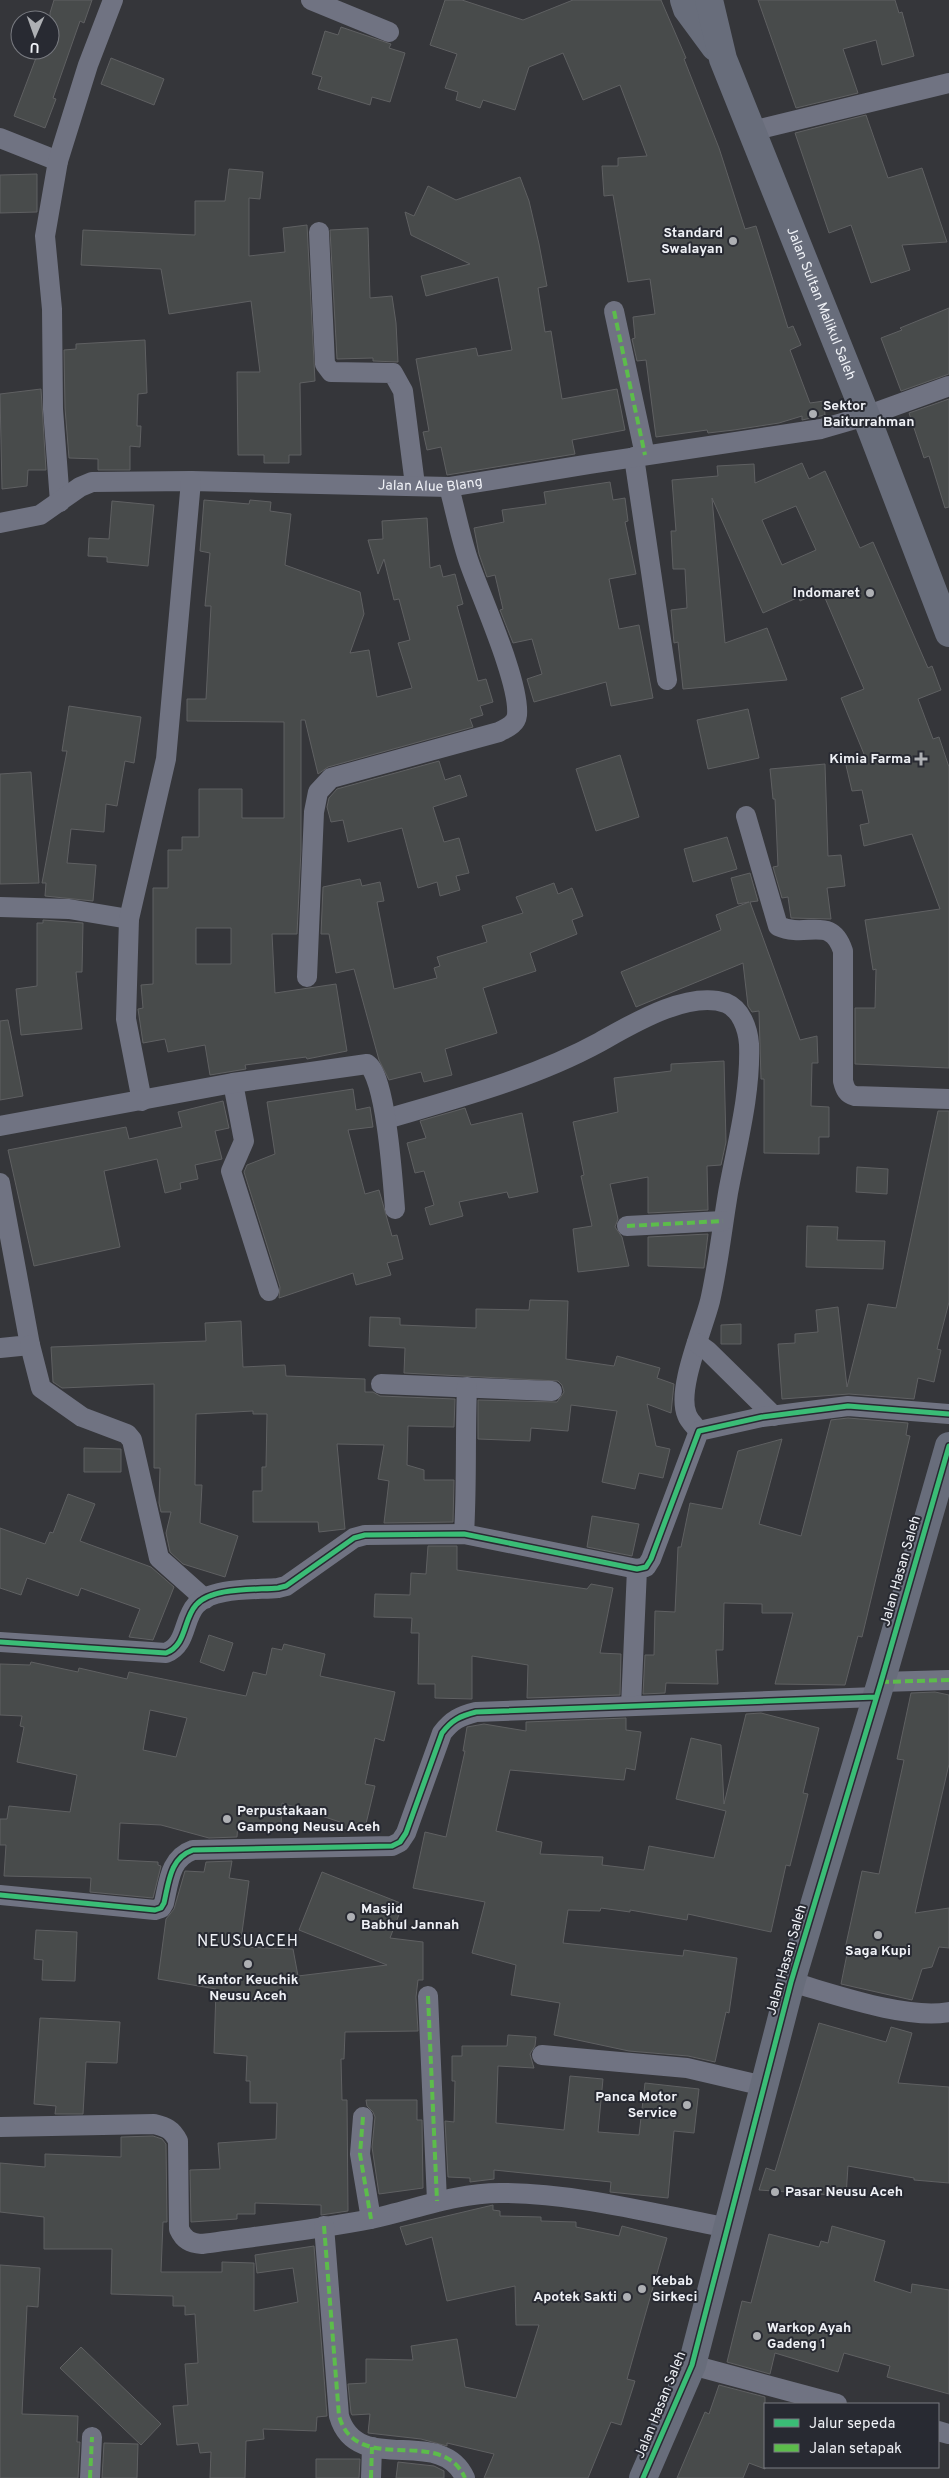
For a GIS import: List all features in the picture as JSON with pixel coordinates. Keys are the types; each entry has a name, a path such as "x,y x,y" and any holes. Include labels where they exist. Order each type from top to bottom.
{"street":[{"path":"60,502 53,410 52,309 44,236 58,162 88,65 114,0"},
{"path":"311,0 388,32"},
{"name":"Jalan Sultan Malikul Saleh","path":"684,0 723,59"},
{"name":"Jalan Sultan Malikul Saleh","path":"709,0 723,59 866,416 949,633"},
{"path":"752,131 949,83"},
{"path":"0,138 58,162"},
{"path":"319,232 325,364 331,372 392,373 403,391 415,485"},
{"path":"614,311 640,456 667,680"},
{"name":"Jalan Alue Blang","path":"0,523 33,517 60,502 80,487 92,482 191,481 449,487 640,456 821,430 949,386"},
{"path":"142,1101 126,1019 129,919 166,759 191,481"},
{"path":"308,977 314,812 318,792 331,778 498,732 513,724 518,717 512,679 469,562 449,487"},
{"path":"746,816 778,926 791,932 826,929 838,937 842,951 843,1080 849,1095 949,1099"},
{"path":"0,907 70,909 129,919"},
{"path":"386,1119 449,1101 577,1054 631,1025 673,1006 700,1002 727,1004 736,1010 742,1019 749,1043 746,1096 710,1301 683,1398 687,1416 699,1431"},
{"path":"0,1126 233,1083 367,1064 374,1070 386,1119 396,1209"},
{"path":"233,1083 244,1142 231,1171 241,1208 269,1291"},
{"path":"0,1183 30,1345 41,1388 82,1417 127,1434 132,1440 159,1558 205,1599"},
{"path":"627,1226 723,1221"},
{"path":"697,1343 708,1351 774,1416"},
{"path":"0,1348 30,1345"},
{"path":"381,1384 552,1391"},
{"path":"464,1534 467,1489 464,1467 467,1387"},
{"path":"699,1431 774,1416 848,1406 949,1414"},
{"path":"0,1642 166,1653 178,1645 196,1605 205,1599 221,1592 286,1586 354,1538 365,1534 464,1534 637,1569 646,1567 651,1559 699,1431"},
{"name":"Jalan Hasan Saleh","path":"643,2478 692,2366 791,1982 879,1689 949,1446"},
{"path":"631,1706 637,1569"},
{"path":"0,1895 155,1910 161,1908 164,1903 177,1858 193,1850 392,1846 400,1842 406,1833 442,1733 451,1722 462,1715 476,1712 631,1706 879,1689 949,1680"},
{"path":"791,1982 892,2008 926,2014 949,2012"},
{"path":"428,1996 437,2201"},
{"path":"542,2055 688,2068 764,2086"},
{"path":"363,2117 360,2154 371,2219"},
{"path":"0,2127 154,2124 168,2127 178,2141 179,2228 182,2237 191,2243 202,2244 371,2219 437,2201 467,2195 500,2193 586,2202 728,2228"},
{"path":"324,2226 339,2416 342,2428 350,2437 372,2447 442,2454 459,2466 465,2478"},
{"path":"692,2366 833,2403"},
{"path":"90,2478 92,2437"},
{"path":"371,2478 372,2447"}],"building":[{"path":"54,0 92,0 84,23 80,21 53,98 56,99 45,128 14,116 35,60 60,60 60,10 51,10"},
{"path":"445,0 462,0 523,20 573,0 661,0 686,58 684,59 719,148 745,229 756,226 788,328 793,326 801,345 790,350 810,403 824,401 825,415 802,420 802,416 779,423 734,430 708,433 707,430 656,437 646,360 637,361 632,339 635,338 633,317 655,314 650,279 628,282 613,195 604,196 602,166 618,166 618,158 647,156 620,85 583,100 563,53 529,67 515,110 483,100 480,108 456,100 458,92 445,88 457,54 430,45"},
{"path":"758,0 895,0 899,13 902,12 914,56 882,65 876,40 843,49 858,93 796,108"},
{"path":"341,27 391,44 389,48 405,53 390,102 372,97 370,105 318,89 322,77 312,74 325,31 338,35"},
{"path":"111,58 164,79 154,105 101,84"},
{"path":"866,115 888,178 922,168 947,242 902,245 910,270 871,283 851,225 829,233 795,133"},
{"path":"229,169 263,172 260,199 249,198 249,256 285,252 283,228 307,225 315,381 300,383 301,455 289,455 289,463 264,463 264,455 238,455 237,372 260,372 251,301 169,314 161,269 81,265 83,230 195,235 195,201 225,201"},
{"path":"37,174 37,212 0,213 0,175"},
{"path":"520,177 529,201 547,286 538,288 545,332 551,331 562,399 617,389 625,430 572,440 575,454 447,475 441,447 427,450 423,432 429,431 416,359 476,348 478,356 512,350 498,277 426,296 421,276 470,264 411,235 405,212 414,216 428,186 456,200"},
{"path":"368,228 370,298 392,296 396,323 398,362 373,361 373,358 337,359 330,230"},
{"path":"949,308 949,374 901,391 881,338"},
{"path":"145,340 147,393 138,394 137,426 141,426 140,447 130,446 130,470 98,470 98,459 69,458 65,408 64,350 76,349 76,344"},
{"path":"41,389 46,470 28,470 27,486 2,489 0,394"},
{"path":"949,399 949,507 945,508 929,456 924,458 909,413"},
{"path":"802,463 809,479 825,471 860,548 873,542 928,668 932,666 941,690 918,699 933,739 939,737 949,767 949,1068 855,1064 855,1008 875,1008 876,969 873,970 865,920 940,909 912,834 864,846 860,825 869,823 862,790 852,791 845,761 866,759 841,698 864,689 822,591 800,601 799,597 763,613 712,498 725,643 767,628 787,680 683,689 678,642 674,643 671,610 687,608 685,569 673,569 671,531 676,531 672,480 718,476 717,466 754,464 755,483","holes":["796,506 816,550 782,565 762,520"]},
{"path":"610,482 613,500 625,498 628,521 625,522 636,574 609,579 619,629 639,625 653,698 611,706 606,682 534,702 527,679 542,674 532,639 513,643 500,610 503,609 495,575 487,577 479,554 474,528 504,522 502,510 546,504 544,492"},
{"path":"204,500 249,504 250,500 271,502 270,511 291,514 285,565 360,592 364,614 350,653 369,650 377,697 412,688 398,643 410,640 399,599 394,600 384,559 378,574 368,540 383,539 382,521 427,518 430,568 440,565 443,577 455,574 463,604 457,606 478,681 486,679 493,702 480,706 483,715 470,719 473,727 328,767 318,774 305,720 301,720 301,850 297,934 272,934 275,993 336,984 347,1051 307,1059 306,1057 245,1065 246,1069 210,1075 205,1045 168,1052 165,1039 143,1043 138,1009 143,1008 141,985 153,984 153,888 168,888 168,850 182,850 182,837 199,837 199,789 242,789 242,818 284,818 284,722 187,721 187,699 206,699 211,606 205,606 210,553 200,551","holes":["196,928 231,928 231,964 196,964"]},
{"path":"112,501 154,505 148,566 107,562 107,557 88,556 89,538 109,539"},
{"path":"69,706 141,717 134,763 125,761 117,806 106,804 104,832 71,829 67,863 96,865 93,901 45,896 46,883 42,883 67,751 62,751"},
{"path":"748,709 759,758 708,769 697,720"},
{"path":"620,755 639,817 596,831 576,769"},
{"path":"439,761 445,780 460,775 467,796 433,807 444,842 459,838 469,873 456,876 460,890 440,896 437,882 418,888 402,828 348,842 343,820 331,822 327,807 329,798 337,789"},
{"path":"825,764 828,856 841,855 845,886 827,888 831,919 791,918 788,897 782,898 773,867 778,866 775,799 773,799 770,769"},
{"path":"31,772 39,883 0,884 0,774"},
{"path":"727,837 737,869 693,882 684,849"},
{"path":"750,873 758,901 750,902 800,1040 817,1036 818,1063 812,1063 811,1106 829,1107 829,1137 819,1137 819,1154 764,1153 764,1079 761,1079 759,1011 752,1012 748,1006 743,963 636,1007 621,972 721,930 716,915 749,902 738,904 731,878"},
{"path":"360,879 362,886 380,882 384,901 377,902 394,989 437,978 434,968 440,966 437,957 487,942 482,926 523,913 516,897 554,883 558,894 572,888 583,916 572,920 577,934 530,953 536,971 483,988 497,1033 445,1049 452,1075 424,1082 421,1072 389,1080 379,1060 354,969 336,973 329,934 321,934 323,887"},
{"path":"43,920 83,923 82,972 76,972 82,1029 21,1035 16,989 37,986 37,923 43,923"},
{"path":"8,1020 23,1096 0,1100 0,1021"},
{"path":"724,1061 726,1142 721,1165 707,1166 708,1210 648,1213 648,1177 610,1184 618,1219 615,1227 622,1237 629,1266 578,1272 573,1229 592,1226 581,1176 584,1175 573,1122 618,1112 614,1078 671,1071 671,1064"},
{"path":"353,1089 356,1110 370,1107 373,1127 348,1130 365,1194 379,1190 392,1236 397,1235 403,1259 387,1263 391,1275 356,1285 353,1273 279,1298 280,1287 244,1172 247,1165 275,1154 267,1102"},
{"path":"223,1101 229,1128 215,1131 222,1159 195,1165 198,1179 180,1183 181,1189 165,1193 157,1159 104,1171 120,1247 34,1266 8,1150 126,1127 129,1139 182,1127 178,1112"},
{"path":"465,1108 471,1125 522,1113 538,1192 509,1198 507,1192 459,1202 463,1216 430,1225 425,1208 434,1205 424,1171 415,1173 407,1143 426,1138 420,1121"},
{"path":"938,1111 949,1111 949,1302 937,1349 941,1350 934,1382 918,1378 914,1399 849,1394 782,1399 778,1344 795,1343 795,1334 818,1332 816,1310 838,1307 847,1387 868,1304 896,1308"},
{"path":"857,1167 888,1169 887,1194 856,1192"},
{"path":"807,1226 838,1227 837,1240 885,1241 883,1269 806,1267"},
{"path":"708,1234 704,1268 648,1266 648,1237"},
{"path":"530,1300 568,1301 566,1359 614,1366 617,1356 660,1368 657,1378 674,1384 671,1413 647,1404 656,1446 670,1449 663,1478 639,1473 635,1489 602,1482 617,1411 571,1405 568,1431 531,1428 530,1441 478,1439 478,1400 557,1402 564,1392 562,1385 558,1381 404,1373 405,1348 369,1346 370,1317 400,1318 400,1325 476,1328 476,1309 529,1310"},
{"path":"241,1321 243,1367 285,1365 286,1376 365,1379 365,1392 373,1392 380,1396 455,1399 454,1427 408,1426 407,1465 424,1470 424,1480 454,1480 453,1522 384,1523 389,1481 378,1479 384,1445 337,1444 345,1529 319,1532 318,1522 253,1522 253,1491 262,1491 262,1467 266,1467 267,1414 253,1414 253,1411 196,1414 195,1485 202,1485 200,1523 238,1536 225,1577 183,1564 170,1552 166,1533 171,1512 161,1512 159,1503 160,1468 154,1468 154,1384 62,1388 53,1382 51,1347 206,1341 205,1323"},
{"path":"741,1324 741,1344 721,1344 721,1325"},
{"path":"848,1418 908,1423 906,1435 910,1436 862,1637 858,1636 845,1685 775,1684 793,1613 762,1613 762,1604 724,1603 723,1650 716,1650 718,1684 666,1683 665,1693 643,1694 645,1655 654,1655 655,1611 675,1612 678,1547 681,1547 690,1503 722,1509 738,1451 782,1439 759,1524 801,1536 831,1420"},
{"path":"84,1448 121,1449 121,1472 84,1472"},
{"path":"68,1494 95,1504 80,1541 151,1567 174,1587 153,1640 129,1637 140,1609 81,1588 78,1596 27,1578 21,1595 0,1588 0,1528 45,1544 50,1532 53,1533"},
{"path":"592,1516 639,1524 632,1556 587,1547"},
{"path":"428,1546 457,1546 457,1570 587,1589 591,1584 613,1588 600,1653 621,1654 620,1695 527,1698 528,1665 472,1656 472,1699 435,1698 435,1684 418,1684 419,1633 411,1633 412,1618 374,1617 375,1594 410,1595 411,1573 426,1574"},
{"path":"209,1635 233,1643 224,1671 200,1662"},
{"path":"284,1644 325,1654 320,1676 395,1692 384,1741 375,1738 365,1784 375,1786 364,1832 339,1827 340,1822 282,1803 281,1826 238,1824 237,1837 209,1838 161,1825 120,1823 118,1860 158,1862 158,1865 161,1866 153,1898 90,1892 91,1878 4,1876 6,1845 0,1845 0,1819 7,1819 9,1806 70,1812 77,1775 17,1762 24,1727 20,1726 22,1716 0,1715 0,1664 30,1665 31,1662 78,1672 79,1668 127,1679 129,1672 246,1696 253,1672 266,1675 272,1648 282,1650","holes":["150,1710 187,1718 176,1757 143,1750"]},
{"path":"935,1692 949,1695 949,1764 915,1913 949,1908 949,1948 939,1947 932,1967 922,1969 912,2000 841,1984 848,1949 845,1949 862,1871 879,1874 904,1760 897,1759 911,1693"},
{"path":"761,1713 819,1728 803,1793 808,1794 790,1866 786,1865 771,1932 688,1914 687,1920 630,1910 630,1912 601,1908 600,1911 568,1910 563,1943 683,1956 684,1950 737,1958 729,2013 726,2012 715,2062 688,2056 629,2051 554,2035 560,2003 511,1995 516,1965 472,1953 485,1902 413,1888 425,1832 446,1837 465,1751 463,1751 467,1727 484,1724 526,1731 526,1722 626,1718 626,1730 641,1732 635,1770 626,1768 624,1780 510,1770 496,1831 542,1842 540,1854 603,1857 602,1865 644,1870 649,1846 714,1858 726,1811 676,1799 691,1738 721,1745 724,1804 746,1714"},
{"path":"232,1861 229,1878 249,1881 240,1947 293,1949 298,1976 387,1965 299,1930 322,1872 403,1904 390,1938 423,1942 423,1980 418,1980 416,1997 418,2031 345,2032 344,2059 341,2059 342,2100 347,2100 348,2211 321,2215 321,2205 255,2203 255,2214 237,2214 237,2219 191,2222 190,2170 220,2169 218,2143 276,2139 277,2103 250,2103 250,2081 246,2081 247,2056 214,2053 216,1989 158,1979 166,1919 174,1909 185,1871 204,1872 206,1862"},
{"path":"36,1930 77,1932 75,1981 42,1980 43,1960 34,1959"},
{"path":"40,2018 120,2022 117,2063 86,2062 83,2114 55,2114 56,2106 34,2104"},
{"path":"819,2023 886,2042 891,2027 912,2033 898,2083 949,2087 949,2183 914,2180 914,2178 848,2166 846,2196 759,2190 766,2168 775,2171"},
{"path":"508,2035 536,2037 535,2046 530,2054 534,2068 498,2066 496,2123 564,2130 570,2076 603,2079 598,2132 639,2135 645,2083 699,2089 694,2133 674,2131 668,2198 610,2192 611,2182 494,2170 494,2179 470,2182 470,2178 448,2177 445,2121 454,2122 455,2081 452,2081 452,2056 462,2056 462,2046 507,2046"},
{"path":"366,2100 417,2100 417,2120 422,2120 423,2188 379,2194 372,2147 375,2117 367,2106"},
{"path":"153,2136 162,2139 166,2144 167,2222 163,2222 161,2272 222,2272 222,2262 254,2263 254,2311 298,2302 293,2268 257,2273 255,2255 314,2246 327,2416 317,2417 316,2431 263,2429 264,2439 246,2441 245,2478 210,2478 211,2452 200,2453 198,2443 177,2445 173,2406 188,2405 185,2364 198,2363 195,2314 185,2315 185,2306 173,2306 173,2296 111,2294 112,2249 44,2249 44,2217 0,2212 0,2163 45,2167 45,2154 121,2157 121,2137"},
{"path":"493,2205 493,2210 500,2211 500,2216 541,2217 541,2221 576,2222 576,2227 619,2236 622,2226 667,2238 627,2379 635,2381 621,2425 611,2422 588,2478 484,2478 494,2454 447,2443 447,2446 421,2439 368,2433 370,2414 352,2415 351,2413 348,2384 366,2383 366,2359 413,2360 411,2346 457,2339 465,2387 516,2398 539,2325 516,2325 515,2286 447,2301 432,2237 406,2245 400,2227"},
{"path":"832,2226 885,2241 874,2281 911,2293 912,2284 949,2290 949,2394 887,2377 890,2366 844,2353 838,2372 775,2353 770,2374 727,2362 742,2301 751,2303 769,2234 819,2247 821,2241 828,2243"},
{"path":"0,2265 40,2268 38,2307 27,2306 22,2414 78,2416 77,2442 80,2442 78,2478 0,2478"},
{"path":"81,2347 161,2424 141,2445 60,2368"},
{"path":"719,2385 765,2397 765,2469 749,2463 743,2478 677,2478 705,2412 709,2414"},
{"path":"104,2443 138,2444 137,2478 102,2478"},
{"path":"316,2459 360,2459 359,2478 316,2478"},
{"path":"398,2462 434,2466 444,2471 444,2478 396,2478"}],"marked path":[{"path":"614,311 645,455"},
{"path":"627,1226 723,1221"},
{"path":"881,1682 949,1680"},
{"path":"428,1996 437,2201"},
{"path":"363,2117 360,2154 371,2219"},
{"path":"324,2226 339,2416 349,2434 363,2444 380,2449 438,2454 453,2462 465,2478"},
{"path":"90,2478 92,2437"},
{"path":"371,2478 372,2447"}],"cycle path":[{"path":"0,1642 166,1653 178,1644 192,1611 203,1599 234,1590 286,1586 354,1538 365,1535 464,1534 637,1569 646,1567 651,1559 699,1431 762,1417 848,1406 949,1414"},
{"path":"643,2478 692,2365 791,1982 881,1682 949,1446"},
{"path":"0,1895 155,1910 161,1908 164,1903 169,1879 175,1864 185,1854 193,1850 392,1846 400,1842 406,1833 442,1733 457,1719 476,1712 876,1697"}],"place":[{"name":"Standard Swalayan","path":"733,241"},
{"name":"Sektor Baiturrahman","path":"813,414"},
{"name":"Indomaret","path":"870,593"},
{"name":"Kimia Farma","path":"921,759"},
{"name":"Perpustakaan Gampong Neusu Aceh","path":"227,1819"},
{"name":"Masjid Babhul Jannah","path":"351,1917"},
{"name":"Saga Kupi","path":"878,1935"},
{"name":"Kantor Keuchik Neusu Aceh","path":"248,1964"},
{"name":"Panca Motor Service","path":"687,2105"},
{"name":"Pasar Neusu Aceh","path":"775,2192"},
{"name":"Kebab Sirkeci","path":"642,2289"},
{"name":"Apotek Sakti","path":"627,2297"},
{"name":"Warkop Ayah Gadeng 1","path":"757,2336"}],"district":[{"name":"NEUSUACEH","path":"248,1942"}]}
